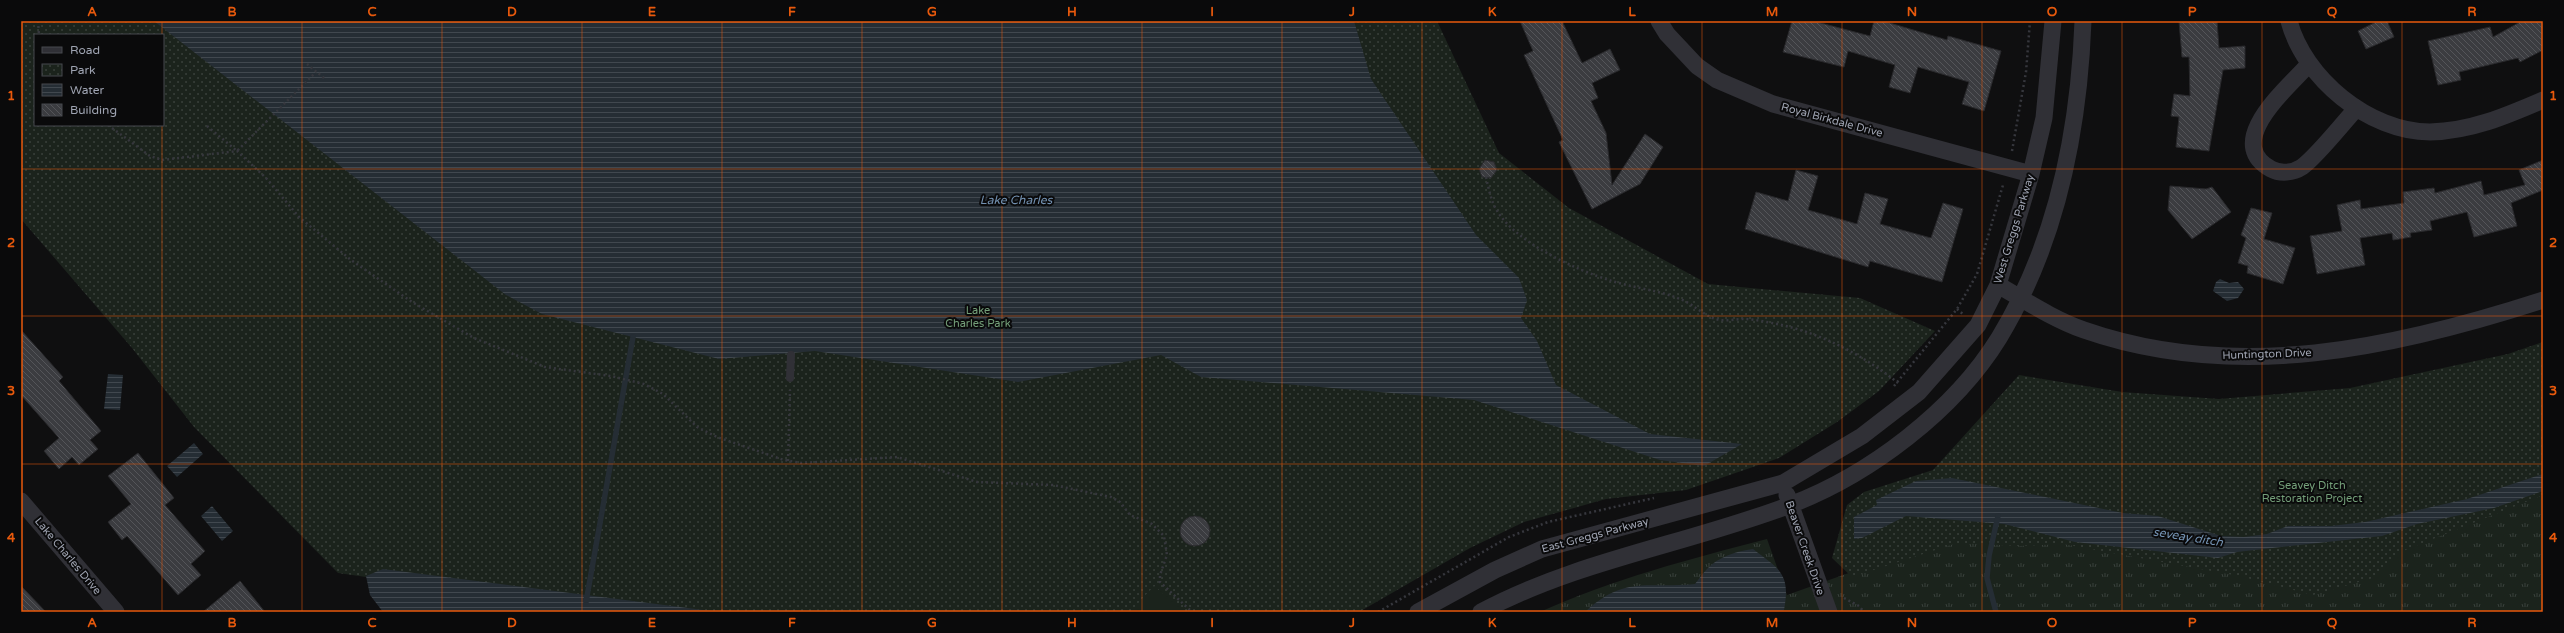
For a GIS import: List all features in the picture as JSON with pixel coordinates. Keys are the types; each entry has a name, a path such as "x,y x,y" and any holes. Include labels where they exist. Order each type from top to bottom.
{"street":[{"name":"Royal Birkdale Drive","path":"1658,21 1667,34 1697,66 1717,80 1773,104 2031,174"},
{"name":"West Greggs Parkway","path":"1783,483 1862,436 1919,392 1978,325 1998,285 2031,174 2044,118 2053,21"},
{"path":"1481,612 1504,600 1560,577 1790,505 1848,476 1888,452 1937,411 1979,367 1999,338 2020,298 2058,198 2078,96 2083,21"},
{"path":"2289,21 2293,37 2308,64 2341,98 2356,109 2387,123 2430,132 2480,125 2498,120 2543,100"},
{"path":"2308,64 2255,126 2252,143 2256,156 2270,168 2288,172 2302,167 2356,109"},
{"name":"Huntington Drive","path":"1998,285 2052,316 2084,330 2155,350 2230,357 2313,353 2375,346 2469,324 2543,300"},
{"name":"Beaver Creek Drive","path":"1783,483 1829,612"},
{"name":"East Greggs Parkway","path":"1418,612 1495,570 1542,549 1783,483"},
{"name":"Lake Charles Drive","path":"21,501 116,612"}],"lane":[{"path":"790,378 791,356"}],"path":[{"path":"38,21 38,34"},
{"path":"2015,142 2026,72 2030,21"},
{"path":"307,64 324,78"},
{"path":"109,126 150,156 162,160 236,151 316,72"},
{"path":"207,126 266,178 299,217 351,260 412,302 474,338 545,367 611,376 644,384 663,394 697,427 788,461 802,463 897,457 977,482 1053,485 1111,496 1120,502 1130,515 1152,524 1164,536 1167,555 1160,575 1160,582 1192,612"},
{"path":"1486,177 1493,204 1504,219 1521,236 1544,251 1610,281 1680,299 1705,315 1720,320 1745,319 1778,324 1812,335 1845,348 1875,365 1898,383"},
{"path":"1892,388 1898,383 1957,309 1977,274 2002,191"},
{"path":"788,461 790,378"},
{"path":"1844,598 1860,606 1864,612"}],"green space":[{"name":"Lake Charles Park","path":"21,21 1437,21 1499,153 1569,208 1708,284 1860,298 1935,331 1879,391 1837,422 1779,458 1686,490 1606,499 1524,522 1470,548 1359,612 611,612 338,573 194,427 132,348 21,219"},
{"name":"Seavey Ditch Restoration Project","path":"2543,342 2543,495 2403,551 2373,578 2313,595 2239,576 2063,544 2020,546 1957,543 1852,577 1832,558 1847,505 1864,492 1933,470 2019,375 2122,392 2219,399 2350,388 2508,354"},
{"path":"2543,483 2543,612 1540,612 1595,589 1681,562 1767,539 1787,595 1860,569 2004,524"},
{"path":"1154,586 1185,612 1130,612"}],"water":[{"name":"Lake Charles","path":"154,21 1354,21 1371,79 1476,235 1519,278 1527,300 1521,318 1537,341 1556,385 1650,434 1742,444 1704,466 1660,460 1474,400 1201,377 1161,355 1018,382 815,351 719,359 542,314 506,295"},
{"path":"2220,279 2229,283 2238,282 2244,289 2238,298 2227,301 2213,291 2216,282"},
{"path":"108,374 123,375 120,410 104,409"},
{"path":"194,443 203,454 177,477 167,466"},
{"name":"seveay ditch","path":"2543,474 2543,491 2494,508 2417,524 2382,536 2237,552 2218,558 2075,542 2004,524 1906,516 1862,538 1854,539 1854,517 1877,505 1876,500 1916,481 1952,478 2123,513 2158,516 2221,536 2244,537 2267,534 2288,526 2331,526 2365,522 2467,499"},
{"path":"212,506 233,531 222,541 201,516"},
{"path":"1753,549 1776,567 1781,573 1786,588 1786,598 1784,610 1781,612 1585,612 1599,600 1624,588 1649,585 1695,584 1705,571 1717,561 1734,553"},
{"path":"383,569 719,612 383,612 370,595 366,576"}],"building":[{"path":"1520,21 1562,21 1582,63 1610,49 1620,70 1592,83 1598,98 1591,101 1606,133 1612,185 1645,134 1663,147 1640,184 1592,209 1559,142 1563,140 1524,55 1533,51"},
{"path":"1792,21 1813,21 1870,36 1874,21 1883,21 1947,40 1948,36 2001,51 1984,111 1962,104 1969,82 1918,67 1910,93 1889,87 1895,65 1848,51 1844,67 1783,52"},
{"path":"2179,21 2217,21 2219,48 2245,46 2245,68 2223,70 2209,151 2176,147 2179,117 2171,116 2174,94 2190,96 2189,57 2182,57"},
{"path":"2378,21 2387,21 2394,37 2366,49 2358,31"},
{"path":"2522,21 2543,21 2543,50 2520,62 2518,58 2459,72 2461,80 2438,85 2428,41 2490,27 2493,37"},
{"path":"1485,160 1494,162 1497,170 1491,178 1482,177 1479,169"},
{"path":"2543,160 2543,190 2511,203 2517,226 2474,237 2467,212 2430,221 2432,230 2410,233 2411,237 2393,240 2392,233 2360,238 2365,265 2317,274 2310,236 2342,231 2337,205 2360,200 2361,209 2404,203 2403,192 2434,188 2435,193 2481,181 2484,195 2525,185 2519,170"},
{"path":"1796,170 1818,176 1808,210 1857,224 1865,193 1888,199 1880,224 1931,238 1943,203 1963,209 1942,282 1870,261 1868,267 1745,229 1756,192 1788,201"},
{"path":"2170,186 2206,189 2212,187 2231,212 2192,239 2168,210"},
{"path":"2251,208 2272,213 2264,239 2295,248 2283,284 2247,273 2248,266 2238,263 2246,238 2241,235"},
{"path":"21,330 63,377 59,381 101,431 90,440 98,449 79,465 72,457 59,469 44,451 59,438 21,395"},
{"path":"138,453 174,498 165,505 205,551 191,564 201,575 178,595 127,536 122,540 108,522 131,504 108,476"},
{"path":"1195,516 1205,521 1210,531 1205,541 1195,546 1185,541 1180,531 1185,521"},
{"path":"240,581 265,612 203,612"},
{"path":"21,586 46,612 21,612"}],"waterway":[{"path":"586,602 633,337"},
{"path":"1996,612 1987,578 1989,556 1998,516"}]}
